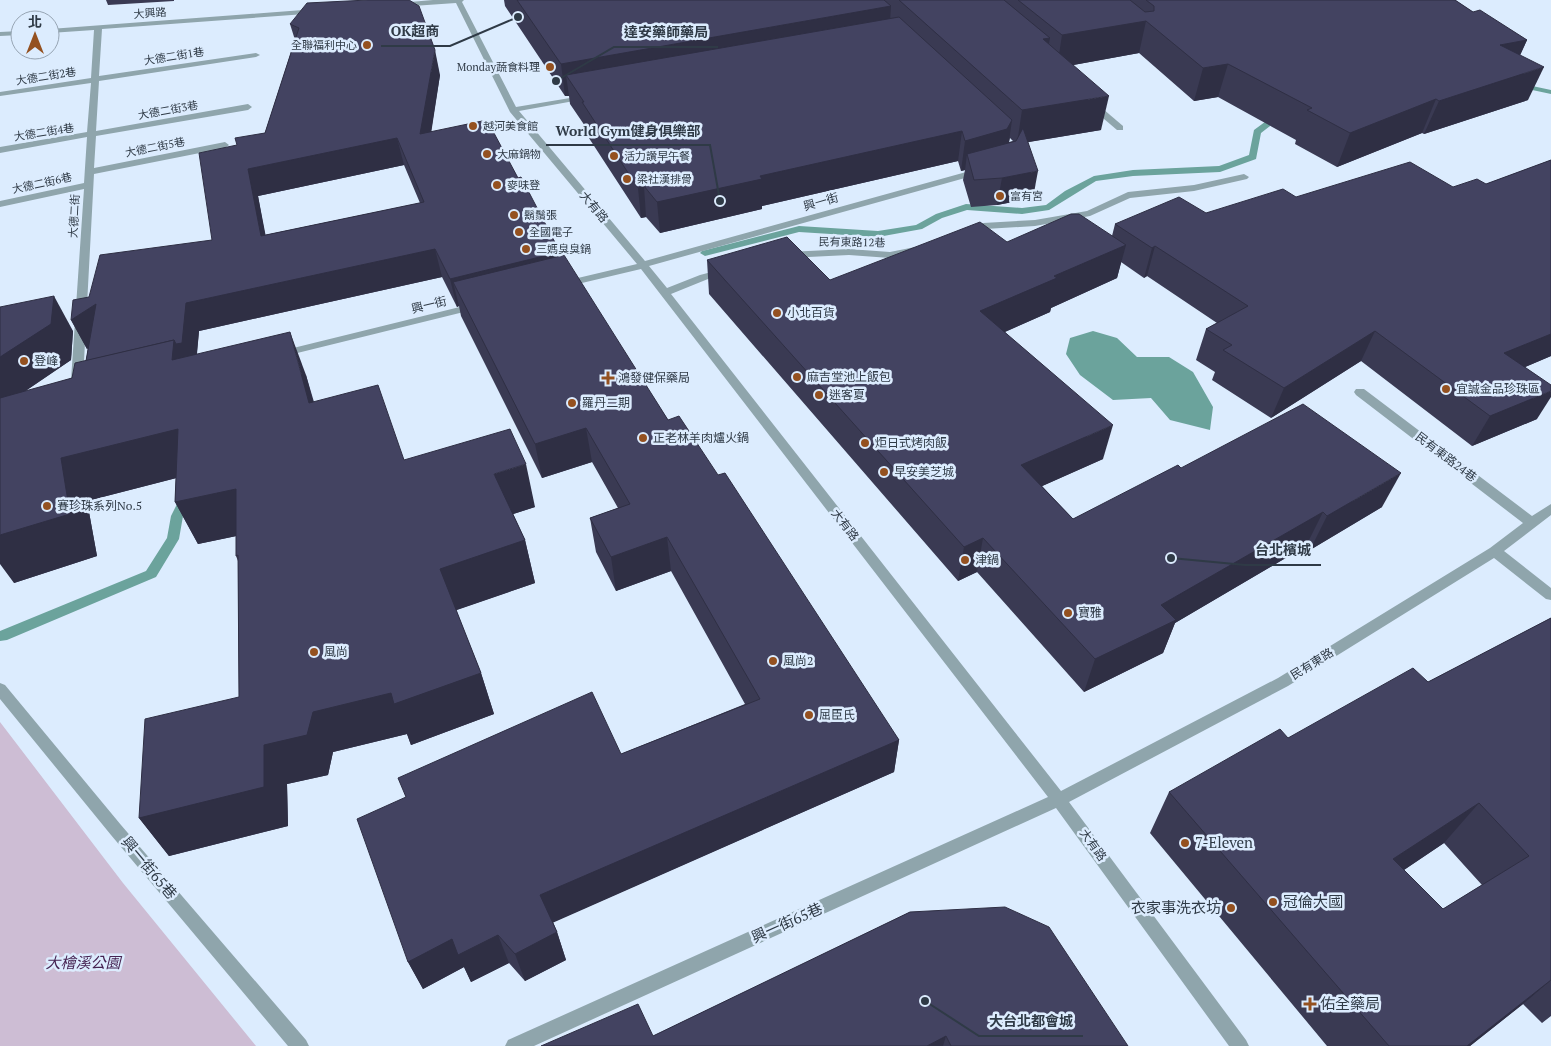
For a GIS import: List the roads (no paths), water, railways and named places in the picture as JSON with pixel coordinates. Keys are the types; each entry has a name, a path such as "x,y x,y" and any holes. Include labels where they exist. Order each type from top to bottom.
{"street":[{"path":"389,6 459,0"},
{"name":"大有路","path":"459,0 514,110 643,265 1060,800 1240,1046"},
{"name":"大興路","path":"60,30 320,11"},
{"name":"大德二街","path":"77,386 98,28"},
{"name":"大德二街1巷","path":"95,80 256,54"},
{"name":"大德二街2巷","path":"0,94 95,80"},
{"path":"514,110 592,96"},
{"path":"1082,96 1120,128"},
{"name":"大德二街3巷","path":"91,136 248,107"},
{"name":"大德二街4巷","path":"0,150 91,136"},
{"name":"大德二街5巷","path":"89,172 225,145"},
{"name":"興一街","path":"558,286 643,265 989,169"},
{"path":"957,237 983,226 1036,223 1090,213 1128,195 1194,188 1244,177"},
{"name":"大德二街6巷","path":"0,204 89,185"},
{"name":"民有東路12巷","path":"776,257 849,252 890,255 923,248"},
{"path":"664,294 704,277 731,270"},
{"name":"興一街","path":"269,357 490,303"},
{"name":"民有東路24巷","path":"1360,392 1532,523"},
{"name":"民有東路","path":"1060,800 1283,682 1495,551 1551,508"},
{"path":"1495,551 1551,595"},
{"name":"興一街65巷","path":"0,689 122,837 300,1046"},
{"name":"興一街65巷","path":"514,1046 1060,800"}],"waterway":[{"path":"1517,84 1551,92"},
{"path":"705,253 799,229 878,234 919,227 939,216 966,207 1022,211 1049,207 1068,193 1094,179 1133,173 1220,169 1253,157 1257,132 1281,113"},
{"path":"2,636 151,574 173,539 177,516 187,495"}],"place":[{"name":"OK超商","path":"518,17"},
{"name":"全聯福利中心","path":"367,45"},
{"name":"Monday蔬食料理","path":"550,67"},
{"name":"達安藥師藥局","path":"556,81"},
{"name":"越河美食館","path":"473,126"},
{"name":"大麻鍋物","path":"487,154"},
{"name":"活力讚早午餐","path":"614,156"},
{"name":"梁社漢排骨","path":"627,179"},
{"name":"麥味登","path":"497,185"},
{"name":"富有宮","path":"1000,196"},
{"name":"World Gym健身俱樂部","path":"720,201"},
{"name":"鬍鬚張","path":"514,215"},
{"name":"全國電子","path":"519,232"},
{"name":"三媽臭臭鍋","path":"526,249"},
{"name":"小北百貨","path":"777,313"},
{"name":"登峰","path":"24,361"},
{"name":"麻吉堂池上飯包","path":"797,377"},
{"name":"鴻發健保藥局","path":"608,378"},
{"name":"宜誠金品珍珠區","path":"1446,389"},
{"name":"迷客夏","path":"819,395"},
{"name":"羅丹二期","path":"572,403"},
{"name":"正老林羊肉爐火鍋","path":"643,438"},
{"name":"炬日式烤肉飯","path":"865,443"},
{"name":"早安美芝城","path":"884,472"},
{"name":"賽珍珠系列No.5","path":"47,506"},
{"name":"台北檳城","path":"1171,558"},
{"name":"津鍋","path":"965,560"},
{"name":"寶雅","path":"1068,613"},
{"name":"風尚","path":"314,652"},
{"name":"風尚2","path":"773,661"},
{"name":"屈臣氏","path":"809,715"},
{"name":"7-Eleven","path":"1185,843"},
{"name":"冠倫大國","path":"1273,902"},
{"name":"衣家事洗衣坊","path":"1231,908"},
{"name":"大台北都會城","path":"925,1001"},
{"name":"佑全藥局","path":"1310,1004"}],"park label":[{"name":"大檜溪公園","path":"83,963"}]}
